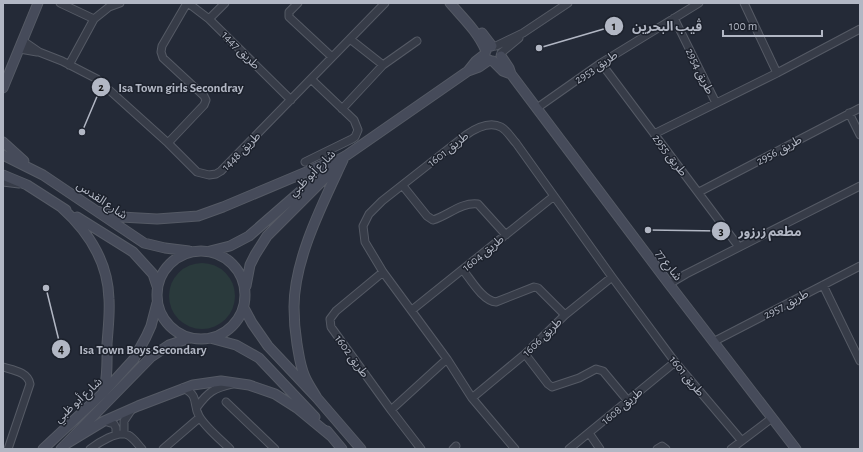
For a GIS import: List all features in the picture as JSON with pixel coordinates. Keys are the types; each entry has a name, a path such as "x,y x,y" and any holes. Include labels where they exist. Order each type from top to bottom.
{"main road":[{"path":"3,88 38,3"},
{"name":"شارع 77","path":"450,3 493,53"},
{"name":"شارع 77","path":"458,3 506,72 511,74 713,342 796,449"},
{"name":"شارع أبو ظبي","path":"210,251 230,246 248,236 315,178 468,71 476,61 493,53"},
{"path":"3,142 18,157 43,175"},
{"name":"شارع القدس","path":"3,155 43,175 144,243 165,248 192,251"},
{"path":"97,211 121,217 135,218 198,216 344,158"},
{"path":"317,398 305,378 300,361 294,307 302,257 316,220 344,158"},
{"name":"شارع أبو ظبي","path":"245,288 250,265 267,236 344,158"},
{"path":"3,174 27,185 133,252 153,274 157,286"},
{"path":"61,207 86,232 95,247 107,281 110,298 106,379 103,393"},
{"path":"192,251 210,251 223,256 233,264 241,275 246,298 244,308 231,328 221,334 210,338 190,338 180,334 172,328 162,316 157,302 157,286 160,276 166,267 182,254 192,251"},
{"name":"شارع أبو ظبي","path":"43,449 103,393 125,370 140,348 151,326 157,302"},
{"path":"244,308 252,323 268,346 317,398 361,449"},
{"name":"شارع أبو ظبي","path":"64,447 151,357 169,345 190,338"},
{"path":"210,338 236,345 259,358 306,407 342,449"},
{"path":"64,447 104,421 132,408 193,384 207,382 236,382 263,389 286,400 331,436"}],"street":[{"path":"60,3 94,19"},
{"path":"69,65 94,19 109,8 120,3"},
{"path":"168,143 204,105 206,100 204,96 163,58 161,52 162,46 187,3"},
{"name":"طريق 1447","path":"187,3 209,19 291,100"},
{"path":"209,19 225,3"},
{"path":"298,3 289,12 289,17 332,57"},
{"name":"طريق 1448","path":"22,45 97,79 168,143 197,172 203,175 216,174 221,171 385,3"},
{"name":"شارع أبو ظبي","path":"493,53 568,3"},
{"name":"طريق 2953","path":"536,108 601,63 699,3"},
{"path":"744,3 777,73"},
{"name":"طريق 2954","path":"674,18 716,103"},
{"name":"طريق 2954","path":"654,134 777,73 860,29"},
{"path":"350,39 383,65"},
{"path":"342,109 383,65 417,41"},
{"name":"طريق 2955","path":"601,63 739,247"},
{"path":"305,162 355,137 358,130 357,124 311,79"},
{"name":"طريق 2956","path":"699,192 860,108"},
{"path":"849,113 860,135"},
{"name":"طريق 1601","path":"512,448 472,398 447,359 383,272 365,242 363,226 368,214 382,201 466,135 477,128 490,125 502,127 516,143 675,362 741,440"},
{"path":"3,182 27,185"},
{"path":"403,186 427,216 433,220 440,218 461,206 478,204 506,235"},
{"path":"669,284 860,186"},
{"name":"طريق 1604","path":"412,310 554,196"},
{"name":"طريق 2957","path":"713,342 860,266"},
{"path":"463,270 484,297 491,301 496,302 534,287 538,288 565,315"},
{"name":"طريق 1602","path":"383,272 336,311 330,319 331,327 421,449"},
{"name":"طريق 1606","path":"472,398 525,354 565,315 612,277"},
{"path":"823,285 860,361"},
{"path":"525,354 552,387 579,378 596,369 603,371 628,401"},
{"path":"391,410 447,359"},
{"name":"طريق 1608","path":"569,449 675,362"},
{"path":"3,367 25,375 29,379 30,384 8,449"},
{"path":"197,407 204,397 213,390 236,382"},
{"path":"183,388 194,395 199,418 230,449"},
{"path":"226,402 275,449"},
{"path":"124,434 124,421 132,408"},
{"path":"162,449 199,418"},
{"path":"731,449 772,418"},
{"path":"104,421 114,424 116,428 116,435"},
{"path":"589,433 600,449"},
{"path":"90,449 106,439 124,434 131,437 142,449"},
{"path":"657,449 662,446 666,449"}],"shaded area":[{"path":"195,263 209,263 221,268 230,277 235,289 233,309 226,320 209,329 195,329 183,324 174,315 169,303 169,289 174,277 183,268"}],"place":[{"name":"ڤيب البحرين","path":"539,48"},
{"name":"Isa Town girls Secondray","path":"82,132"},
{"name":"مطعم زرزور","path":"648,230"},
{"name":"Isa Town Boys Secondary","path":"46,288"}]}
